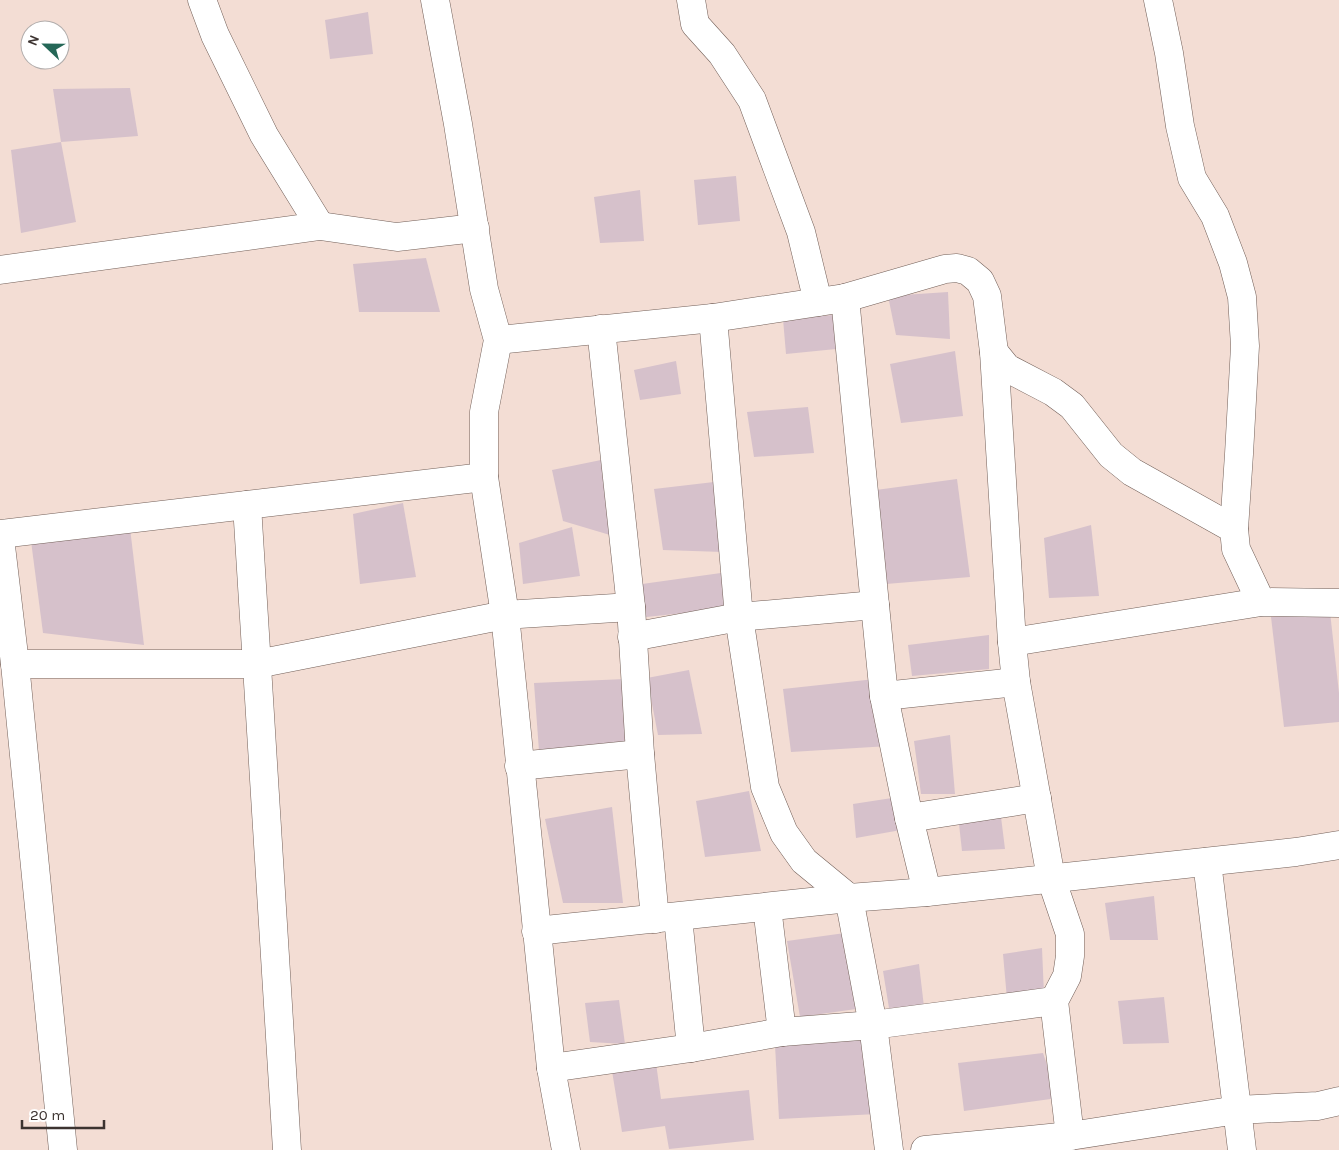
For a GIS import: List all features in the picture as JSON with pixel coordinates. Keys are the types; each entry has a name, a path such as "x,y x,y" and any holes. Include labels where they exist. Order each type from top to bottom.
{"street":[{"path":"202,0 215,35 264,135 320,226"},
{"path":"435,0 458,124 484,289 498,340 484,412 484,477 505,616 550,1068 566,1150"},
{"path":"691,0 695,24 722,54 752,100 802,232 818,302"},
{"path":"1158,0 1169,53 1180,126 1192,178 1215,216 1233,263 1242,297 1245,346 1234,529 1236,549 1261,602"},
{"path":"0,270 320,226 397,237 475,228"},
{"path":"498,340 713,318 845,298 945,269 957,268 968,271 980,281 987,296 994,352 1016,682 1051,878 1070,934 1070,956 1067,976 1054,1001 1070,1136"},
{"path":"845,298 884,696 909,818 927,892"},
{"path":"713,318 739,617 765,787 784,833 804,861 849,898 873,1025 889,1150"},
{"path":"602,329 631,607 640,754 666,918 691,1048"},
{"path":"994,352 1007,368 1053,392 1072,406 1111,455 1132,472 1234,529"},
{"path":"63,1150 15,664 0,536 484,477"},
{"path":"246,505 286,1150"},
{"path":"1012,642 1261,602 1339,603"},
{"path":"632,637 739,617 874,605"},
{"path":"15,664 257,664 505,616 631,607"},
{"path":"884,696 1016,682"},
{"path":"520,766 640,754"},
{"path":"909,818 1037,798"},
{"path":"536,931 849,898 927,892 1296,852 1339,845"},
{"path":"1207,862 1242,1150"},
{"path":"767,907 782,1032"},
{"path":"550,1068 691,1048 782,1032 873,1025 1054,1001"},
{"path":"925,1150 1070,1136 1238,1110 1318,1106 1339,1101"}],"building":[{"path":"368,12 373,54 330,59 325,20"},
{"path":"130,88 138,136 61,142 53,89"},
{"path":"61,142 76,222 21,233 11,150"},
{"path":"736,176 740,221 698,225 694,180"},
{"path":"640,190 644,241 600,243 594,197"},
{"path":"426,258 440,312 359,312 353,264"},
{"path":"948,292 950,339 896,335 888,296"},
{"path":"833,315 836,349 786,354 783,319"},
{"path":"955,351 963,416 901,423 890,364"},
{"path":"676,361 681,394 640,400 634,370"},
{"path":"808,407 814,453 754,457 747,412"},
{"path":"606,459 610,535 563,521 552,470"},
{"path":"957,479 970,577 886,584 876,490"},
{"path":"714,482 723,552 663,550 654,489"},
{"path":"403,503 416,577 360,584 353,514"},
{"path":"1091,525 1099,596 1049,598 1044,538"},
{"path":"572,527 580,576 523,584 519,543"},
{"path":"130,528 144,645 43,633 31,541"},
{"path":"728,572 730,608 637,618 635,585"},
{"path":"1330,612 1339,693 1339,722 1284,727 1271,617"},
{"path":"989,635 989,669 912,676 908,645"},
{"path":"689,670 702,734 658,735 647,678"},
{"path":"625,679 630,746 539,751 534,683"},
{"path":"875,679 889,746 791,752 783,689"},
{"path":"950,735 955,794 921,794 914,741"},
{"path":"749,791 761,851 705,857 696,801"},
{"path":"892,798 901,830 856,838 853,804"},
{"path":"612,807 623,903 563,903 545,819"},
{"path":"1001,817 1005,849 962,851 959,824"},
{"path":"1154,896 1158,940 1110,940 1105,903"},
{"path":"845,933 863,1008 800,1017 787,941"},
{"path":"1042,948 1044,995 1007,999 1003,954"},
{"path":"919,964 924,1007 889,1008 883,971"},
{"path":"1164,997 1169,1043 1123,1044 1118,1001"},
{"path":"619,1000 625,1044 590,1042 585,1003"},
{"path":"867,1033 877,1114 779,1119 775,1045"},
{"path":"1043,1053 1058,1098 964,1111 958,1063"},
{"path":"656,1063 661,1099 749,1090 754,1140 669,1149 665,1126 622,1132 612,1071"}]}
